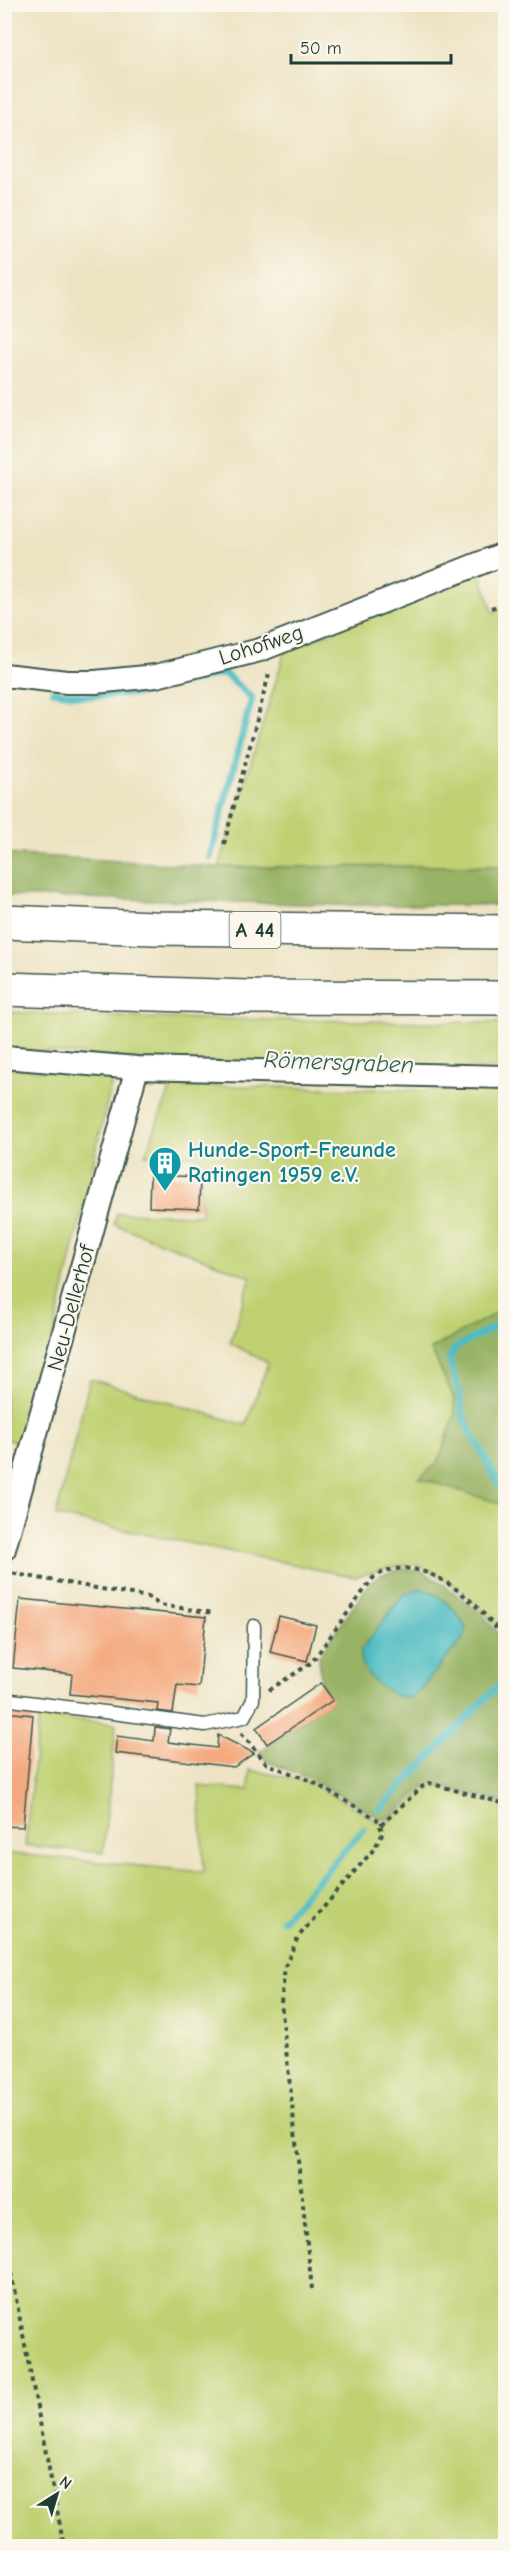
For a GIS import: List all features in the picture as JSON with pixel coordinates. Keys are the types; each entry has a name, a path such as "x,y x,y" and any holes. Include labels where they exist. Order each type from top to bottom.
{"highway":[{"name":"A 44","path":"4,922 153,928 506,932"},
{"path":"4,989 247,997 506,998"}],"street":[{"name":"Lohofweg","path":"4,675 67,682 124,681 156,676 260,650 506,553"},
{"path":"4,1057 137,1068 506,1077"},
{"name":"Neu-Dellerhof","path":"4,1549 137,1068"}],"lane":[{"path":"4,1699 205,1725 244,1717 253,1700 254,1626"}],"path":[{"path":"491,608 506,603"},
{"path":"224,844 269,674 260,650"},
{"path":"253,1700 311,1663 367,1583 383,1572 402,1567 422,1569 440,1579 481,1611 506,1642"},
{"path":"4,1572 148,1597 160,1605 214,1613"},
{"path":"231,1720 267,1764 311,1781 377,1819 383,1833 374,1850 298,1936 288,1958 282,1986 312,2289"},
{"path":"381,1825 429,1783 506,1804"},
{"path":"4,2237 64,2547"}],"green space":[{"path":"479,569 493,612 505,607 505,866 219,867 285,651"},
{"path":"5,854 219,867 505,866 505,905 345,905 5,896"},
{"path":"4,1012 146,1018 505,1023 505,1069 139,1060 5,1048"},
{"path":"4,1067 113,1077 29,1442 5,1440"},
{"path":"172,1085 505,1092 505,1308 431,1349 454,1398 455,1415 438,1463 419,1478 502,1504 506,1517 505,1636 488,1616 450,1583 425,1568 414,1565 392,1567 355,1577 56,1516 90,1379 246,1425 268,1363 230,1343 251,1277 114,1224 117,1213 201,1215 200,1156 145,1155"},
{"path":"505,1308 505,1517 502,1504 419,1478 438,1463 455,1415 454,1398 431,1349"},
{"path":"402,1569 422,1571 481,1613 505,1642 505,1803 428,1782 387,1819 382,1819 311,1779 268,1762 259,1752 332,1700 321,1683 319,1656 369,1584 381,1575","holes":["421,1588 446,1604 466,1628 463,1639 418,1692 409,1698 361,1650 404,1594"]},
{"path":"39,1716 116,1724 103,1853 25,1845"},
{"path":"250,1770 310,1782 384,1825 427,1786 435,1786 505,1806 505,2546 5,2546 5,1853 204,1872 199,1786 249,1790"}],"water":[{"path":"421,1588 435,1594 448,1604 466,1629 463,1639 418,1692 409,1698 396,1696 370,1677 361,1662 361,1650 404,1594"}],"building":[{"name":"Hunde-Sport-Freunde Ratingen 1959 e.V.","path":"150,1175 200,1177 199,1209 149,1207"},
{"path":"20,1599 206,1617 199,1687 177,1685 173,1713 157,1711 158,1703 70,1694 72,1674 13,1668"},
{"path":"279,1616 316,1625 307,1661 270,1652"},
{"path":"321,1683 333,1700 267,1744 256,1728"},
{"path":"4,1712 33,1715 23,1827 4,1826"},
{"path":"155,1727 170,1729 168,1742 217,1748 218,1735 254,1753 234,1767 115,1753 117,1736 154,1741"}],"waterway":[{"name":"Römersgraben","path":"53,691 83,696 134,694 224,673 252,698 210,857"},
{"name":"Römersgraben","path":"506,1321 455,1348 449,1359 459,1391 463,1417 506,1498"},
{"name":"Römersgraben","path":"380,1809 506,1677"},
{"name":"Römersgraben","path":"282,1920 364,1829"}],"place":[{"name":"Hunde-Sport-Freunde Ratingen 1959 e.V.","path":"165,1192"}]}
